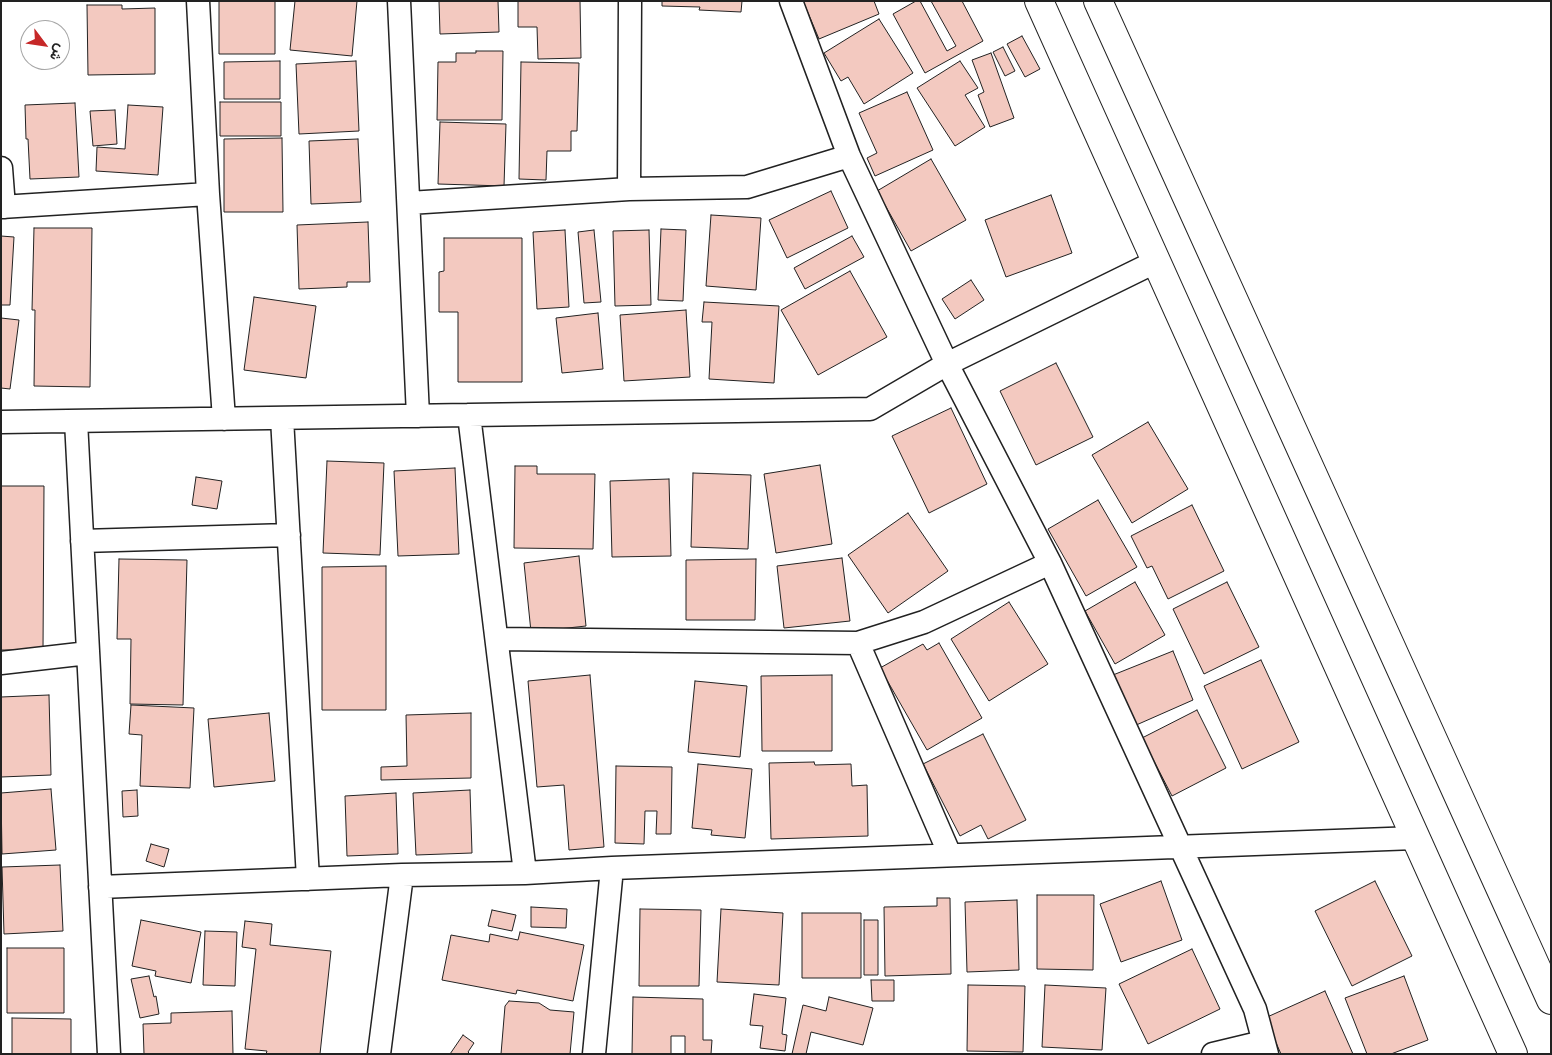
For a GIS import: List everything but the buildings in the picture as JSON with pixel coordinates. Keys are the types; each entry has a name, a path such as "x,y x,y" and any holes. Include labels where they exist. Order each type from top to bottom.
{"street":[{"path":"198,1 208,194 224,419"},
{"path":"399,1 418,416"},
{"path":"629,189 630,1"},
{"path":"792,1 849,156 947,364 1050,563 1255,1010 1265,1048 1213,1054"},
{"path":"1039,1 1513,1054"},
{"path":"1098,1 1551,1000"},
{"path":"409,203 629,189 747,187 849,156"},
{"path":"1,168 3,207 208,194"},
{"path":"1,422 870,409 947,364 1157,261"},
{"path":"469,415 525,872"},
{"path":"282,418 308,879"},
{"path":"76,421 109,1054"},
{"path":"82,541 289,535"},
{"path":"497,639 858,643 924,622 1050,563"},
{"path":"858,643 950,855"},
{"path":"1,663 88,653"},
{"path":"100,887 1415,838"},
{"path":"594,1054 612,868"},
{"path":"379,1054 402,875"}]}
